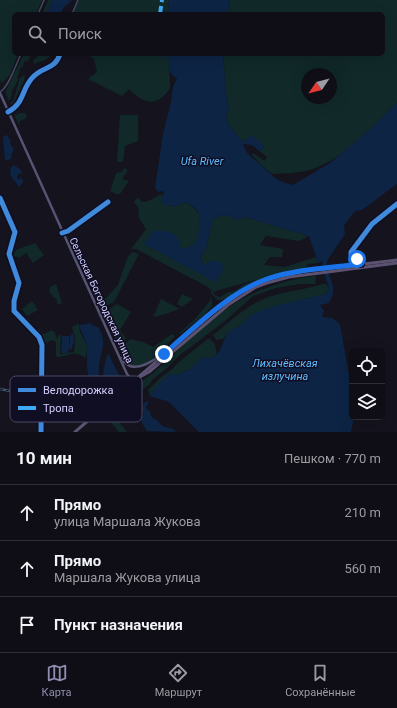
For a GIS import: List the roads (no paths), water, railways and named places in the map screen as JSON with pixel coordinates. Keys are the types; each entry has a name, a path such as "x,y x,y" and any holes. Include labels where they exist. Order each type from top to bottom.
{"main road":[{"name":"Сельская Богородская улица","path":"0,93 62,233 129,376"},
{"path":"344,268 360,264 397,260"},
{"path":"139,376 221,306 240,293 267,279 286,274 397,264"},
{"path":"142,376 149,372 237,298 256,287 267,283 306,273"},
{"path":"119,356 127,365 136,367 164,354"},
{"path":"75,432 86,422"}],"street":[{"path":"39,12 44,0"},
{"path":"73,12 78,0"},
{"path":"0,93 3,91 10,79 20,56"},
{"path":"8,112 20,103 29,81 40,70 51,67 58,60 59,56"},
{"path":"0,198 2,207 15,232 9,254 19,283 14,301 14,311 39,337 42,345 42,376"},
{"path":"62,233 68,231 108,202"},
{"path":"360,264 360,260 352,258 351,252 372,224 397,204"},
{"path":"41,422 41,432"}],"water":[{"path":"52,0 72,0 64,7 61,12 48,12"},
{"path":"169,0 230,0 227,12 168,12"},
{"path":"169,56 223,56 226,94 229,108 226,114 228,124 241,140 244,141 252,135 261,143 264,147 259,151 252,145 243,144 247,153 274,177 280,181 293,185 330,163 368,131 397,103 397,184 362,210 355,211 344,225 345,234 327,261 328,273 333,287 332,297 329,303 320,305 324,311 322,317 332,318 340,324 349,376 349,420 353,420 351,432 199,432 169,402 150,396 155,388 169,374 177,375 189,370 203,357 209,358 217,355 228,333 241,325 254,314 277,305 325,294 327,293 329,287 325,277 322,261 318,263 309,236 245,217 237,220 230,216 224,215 215,218 212,221 206,249 200,257 204,265 211,261 222,262 222,271 215,282 144,244 153,231 169,232 175,235 181,249 191,246 198,238 200,216 196,210 187,202 173,207 170,205 165,206 161,201 164,192 158,192 155,188 163,134 173,87 177,78 171,74"},
{"path":"7,135 14,150 11,155 12,158 5,160 3,140 4,136"},
{"path":"14,165 20,169 22,174 19,173 17,177 19,180 21,177 23,182 19,187 10,175 11,167"},
{"path":"91,323 93,326 98,327 103,337 98,376 89,376 87,365 87,346 79,328 80,325"},
{"path":"73,333 74,340 71,350 68,349 68,353 61,353 62,336 69,336 69,348 70,336"},
{"path":"108,353 120,376 103,376"},
{"path":"149,401 146,407 152,418 157,420 162,426 173,429 176,432 147,431 141,422 144,415 142,409 144,403"}],"waterway":[{"path":"159,58 169,57"}],"railway":[{"path":"0,389 10,391"}],"water label":[{"name":"Ufa River","path":"202,161"},
{"name":"Лихачёвская излучина","path":"285,369"}]}
